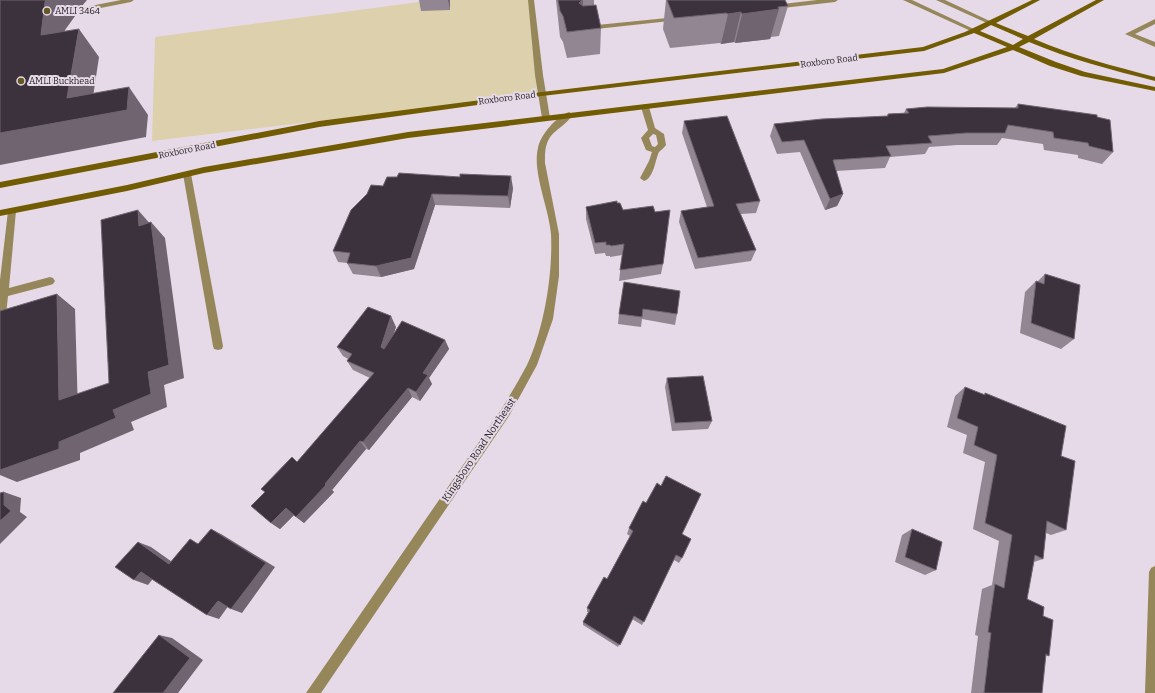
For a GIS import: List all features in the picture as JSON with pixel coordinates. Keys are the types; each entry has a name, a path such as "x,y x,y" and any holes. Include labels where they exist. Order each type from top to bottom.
{"main road":[{"name":"Roxboro Road","path":"0,185 318,124 542,94 924,50 975,31 1037,0"},
{"path":"0,213 127,188 187,174 408,135 944,71 1012,48 1101,0"},
{"path":"991,23 1084,60 1155,79"},
{"path":"975,31 1012,48 1084,74 1155,89"}],"street":[{"path":"80,10 131,0"},
{"path":"531,0 546,118"},
{"path":"766,8 787,3 835,0"},
{"path":"906,0 975,31"},
{"path":"939,0 991,23"},
{"path":"583,29 682,18"},
{"path":"1155,21 1129,34 1155,45"},
{"path":"644,178 653,161 656,150 662,145 660,134 652,130 645,106"},
{"name":"Kingsboro Road Northeast","path":"313,693 505,413 532,366 548,319 554,276 555,234 540,152 544,138 552,129 569,115"},
{"path":"652,130 645,138 649,148 656,150"},
{"path":"187,174 218,346"},
{"path":"0,324 12,211"},
{"path":"3,293 50,281"},
{"path":"1152,693 1155,572"}],"shaded area":[{"path":"434,0 529,0 542,94 152,141 155,37"}],"building":[{"path":"0,0 46,0 41,35 79,29 67,98 129,87 127,110 0,133"},
{"path":"558,0 582,0 579,3 583,6 596,5 601,28 567,32"},
{"path":"667,0 785,0 788,6 778,7 779,9 742,14 741,12 674,18"},
{"path":"1018,104 1097,115 1097,117 1110,120 1113,152 1089,146 1088,143 1054,138 1053,132 1008,125 1005,133 966,133 928,136 932,143 886,146 891,156 833,160 843,194 830,199 804,140 782,142 774,124 822,119 888,116 888,114 909,113 906,109 927,107 1018,108"},
{"path":"727,116 760,201 736,204 756,250 698,258 681,211 714,206 684,121"},
{"path":"399,173 460,177 460,174 511,176 508,196 432,194 411,258 376,266 347,263 350,253 333,251 351,210 367,194 371,185 383,186 387,177 397,177"},
{"path":"617,201 617,203 620,203 623,210 653,206 655,212 670,210 663,264 620,270 624,244 611,246 606,245 606,242 595,243 586,207"},
{"path":"138,210 139,226 151,222 169,365 148,372 151,394 113,410 116,418 59,442 59,449 0,470 0,311 57,294 59,400 109,383 101,220"},
{"path":"1045,274 1080,285 1074,339 1031,323 1036,281 1044,284"},
{"path":"624,282 680,291 677,314 643,309 642,317 619,314"},
{"path":"368,307 391,316 381,347 384,349 402,321 445,340 423,373 428,375 416,392 408,388 363,442 360,441 325,484 326,485 296,517 286,508 271,523 251,506 265,492 261,489 292,457 297,462 374,373 347,361 352,354 337,347"},
{"path":"703,376 712,421 675,423 667,378"},
{"path":"965,387 985,395 985,393 1066,426 1061,456 1075,461 1066,530 1047,521 1043,559 1035,555 1027,599 1044,607 1043,616 1053,620 1049,656 1046,654 1042,693 984,693 991,633 988,632 995,584 1004,588 1012,535 985,523 997,455 974,445 978,427 957,418"},
{"path":"666,476 701,494 682,534 691,539 682,558 676,555 644,622 634,616 620,645 583,622 590,610 587,608 604,577 607,579 633,531 629,528 643,501 646,503 657,483 661,486"},
{"path":"4,492 4,505 11,511 0,521 0,493"},
{"path":"211,529 266,563 231,609 218,601 207,615 141,572 134,580 115,567 138,542 169,564 190,539 198,544"},
{"path":"912,529 942,542 936,570 905,557"},
{"path":"159,635 190,658 163,693 113,693"}],"place":[{"name":"AMLI 3464","path":"47,11"},
{"name":"AMLI Buckhead","path":"21,81"}]}
